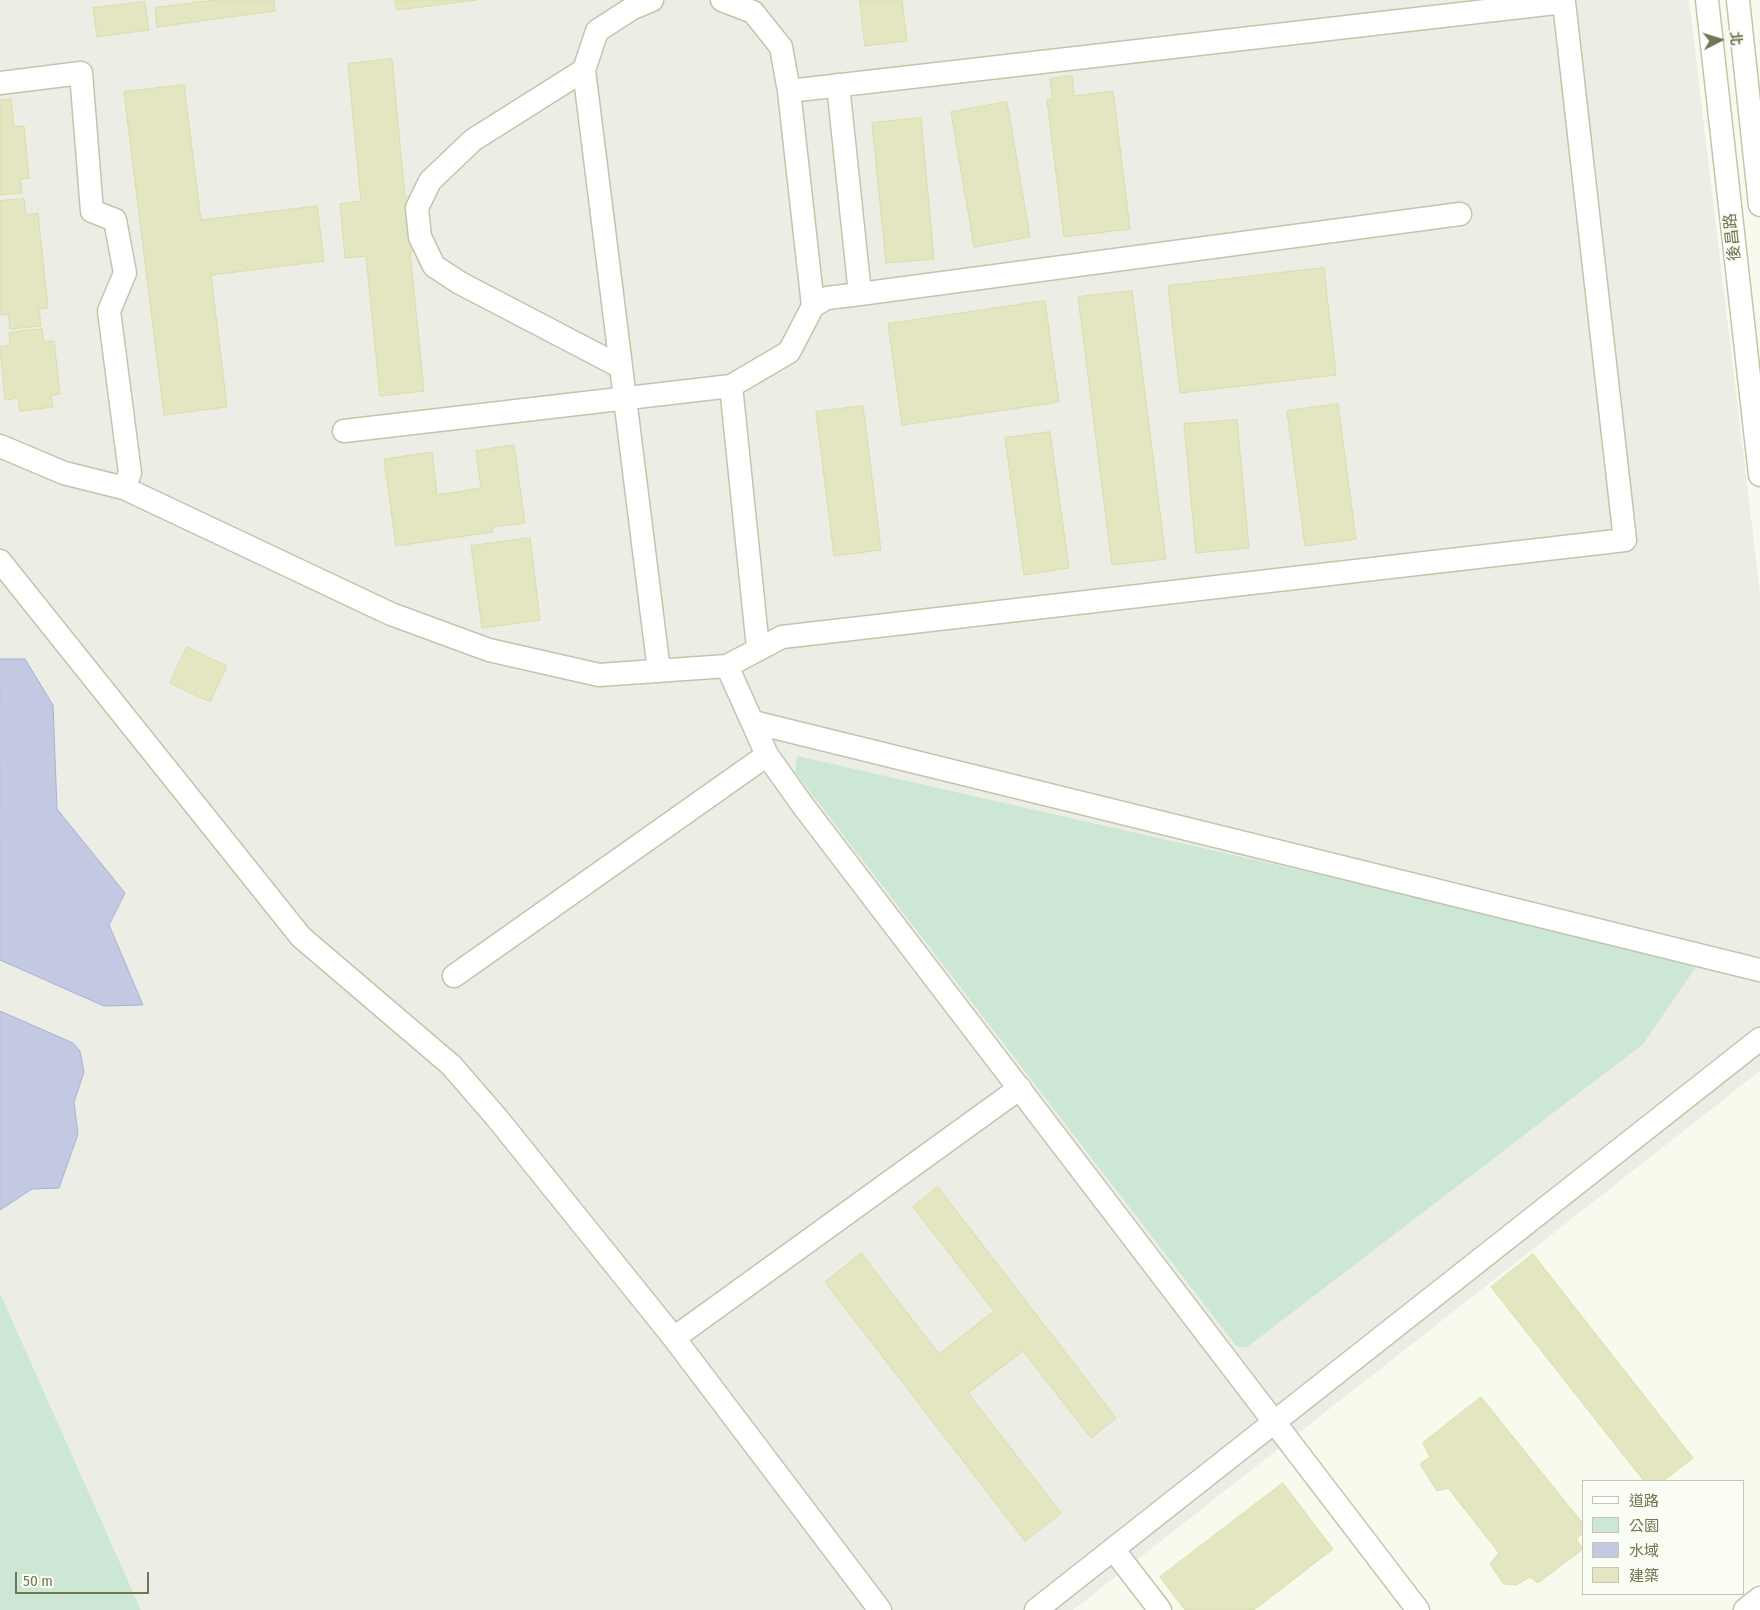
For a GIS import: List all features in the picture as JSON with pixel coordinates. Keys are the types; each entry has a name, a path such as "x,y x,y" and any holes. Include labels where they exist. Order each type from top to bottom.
{"street":[{"path":"652,0 632,9 597,31 584,70 623,397 659,671"},
{"path":"722,0 754,12 780,47 789,91 813,306"},
{"name":"後昌路","path":"1707,0 1760,475"},
{"name":"後昌路","path":"1738,0 1760,205"},
{"path":"0,446 64,473 124,488 391,614 488,650 599,675 727,666 782,637 1625,540 1564,2 789,91"},
{"path":"584,70 473,140 430,180 417,208 420,237 434,266 460,283 620,366"},
{"path":"0,83 81,73 92,211 115,220 125,273 109,311 130,473 124,488"},
{"path":"838,86 860,294"},
{"path":"344,431 623,397 731,386 788,352 813,306 827,298 1460,214"},
{"path":"731,386 758,648"},
{"path":"0,561 301,937 450,1065 497,1118 674,1338 880,1610"},
{"path":"727,666 767,755 804,807 1418,1610"},
{"path":"753,722 1760,970"},
{"path":"454,976 767,755"},
{"path":"1036,1610 1760,1039"},
{"path":"674,1338 1020,1088"},
{"path":"1113,1549 1160,1610"},
{"path":"1745,1610 1760,1598"}],"shaded area":[{"path":"0,0 1689,0 1760,593 1760,1071 1073,1610 141,1610 0,1293"}],"green space":[{"path":"797,756 1700,961 1643,1044 1247,1347 1237,1347 795,772"},
{"path":"0,1293 141,1610 0,1610"}],"water":[{"path":"0,659 25,659 53,705 57,809 125,893 109,925 143,1005 104,1006 0,960"},
{"path":"0,1011 73,1043 80,1051 84,1072 74,1102 78,1134 59,1188 32,1189 0,1210"}],"building":[{"path":"215,0 274,0 275,11 157,27 155,8"},
{"path":"395,0 476,0 397,10"},
{"path":"860,0 902,0 907,41 865,46"},
{"path":"145,2 149,30 97,37 93,8"},
{"path":"392,59 405,197 411,197 416,251 410,252 424,391 380,396 366,256 345,258 340,204 361,201 348,64"},
{"path":"1072,76 1074,96 1113,91 1130,229 1064,237 1047,100 1053,99 1050,79"},
{"path":"184,85 201,220 317,206 324,261 211,275 227,407 164,415 124,92"},
{"path":"11,99 14,127 24,126 29,178 20,179 22,193 0,195 0,100"},
{"path":"1007,102 1030,237 974,247 951,112"},
{"path":"921,118 934,259 886,263 872,123"},
{"path":"24,199 26,215 38,213 48,308 39,309 41,326 10,329 8,314 0,315 0,201"},
{"path":"1324,268 1336,375 1180,393 1168,286"},
{"path":"1132,291 1166,559 1112,565 1078,297"},
{"path":"1045,301 1059,402 902,425 888,324"},
{"path":"42,329 44,342 54,341 60,394 51,395 53,407 20,411 18,398 5,400 0,347 10,345 9,333"},
{"path":"1338,404 1356,539 1305,546 1287,411"},
{"path":"863,406 881,550 834,556 816,412"},
{"path":"1237,420 1249,548 1196,553 1184,424"},
{"path":"1050,432 1069,568 1024,575 1005,438"},
{"path":"514,445 525,523 492,527 493,532 396,546 384,459 432,452 437,495 481,488 476,451"},
{"path":"530,538 540,620 482,628 471,546"},
{"path":"187,647 227,666 210,702 170,683"},
{"path":"938,1187 1116,1418 1091,1438 1023,1351 968,1393 1061,1513 1025,1541 825,1282 861,1253 939,1354 994,1311 913,1207"},
{"path":"1533,1254 1693,1458 1664,1480 1643,1480 1491,1287"},
{"path":"1481,1397 1582,1523 1582,1534 1576,1539 1582,1550 1538,1583 1530,1577 1516,1585 1504,1584 1490,1564 1499,1553 1448,1488 1437,1491 1420,1464 1430,1457 1423,1443"},
{"path":"1283,1483 1333,1549 1254,1610 1185,1610 1160,1577"}]}
